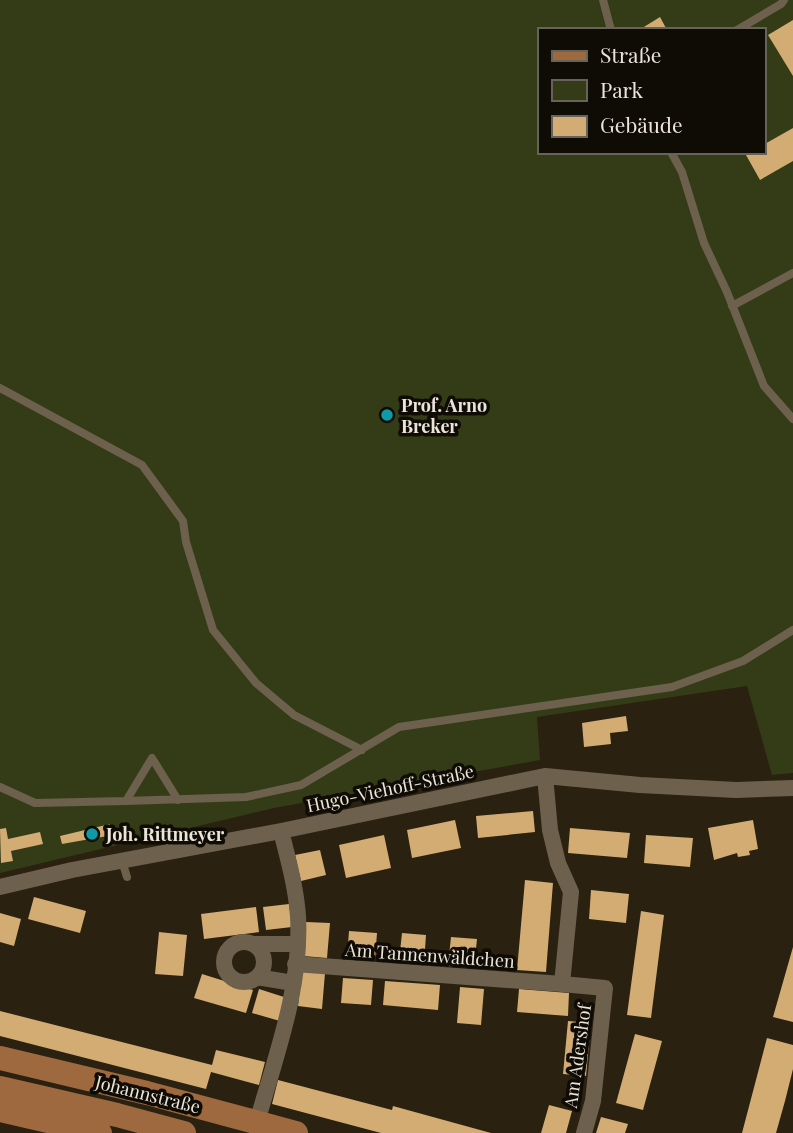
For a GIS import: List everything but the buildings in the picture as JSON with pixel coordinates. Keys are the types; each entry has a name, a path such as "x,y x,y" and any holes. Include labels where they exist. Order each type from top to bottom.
{"main road":[{"name":"Johannstraße","path":"0,1058 147,1093 296,1133"},
{"path":"0,1088 184,1133"},
{"path":"0,1110 100,1133"}],"street":[{"name":"Hugo-Viehoff-Straße","path":"0,887 545,776 736,790 793,788"},
{"name":"Am Adershof","path":"545,776 550,830 558,863 571,892 562,984 605,988 593,1101 584,1133"},
{"path":"257,1122 292,998 297,944 295,887 281,831"},
{"path":"255,944 264,959 263,968 257,977 241,982 230,977 224,969 223,960 226,950 233,944 244,941 255,944 297,944"},
{"name":"Am Tannenwäldchen","path":"295,964 562,984"},
{"path":"257,977 293,982"}],"lane":[{"path":"603,0 610,28"},
{"path":"740,28 784,0"},
{"path":"672,154 682,172 704,243 764,386 793,419"},
{"path":"732,306 793,273"},
{"path":"0,388 142,465 183,521 186,542 213,630 256,683 294,715 362,750"},
{"path":"0,788 35,803 246,797 301,785 399,727 672,687 743,661 793,630"},
{"path":"126,801 152,758 178,800"},
{"path":"122,861 127,877"}],"green space":[{"path":"0,0 793,0 793,773 772,775 747,686 537,717 540,760 274,808 0,873"}],"place":[{"name":"Prof. Arno Breker","path":"387,415"},
{"name":"Joh. Rittmeyer","path":"92,834"}]}
